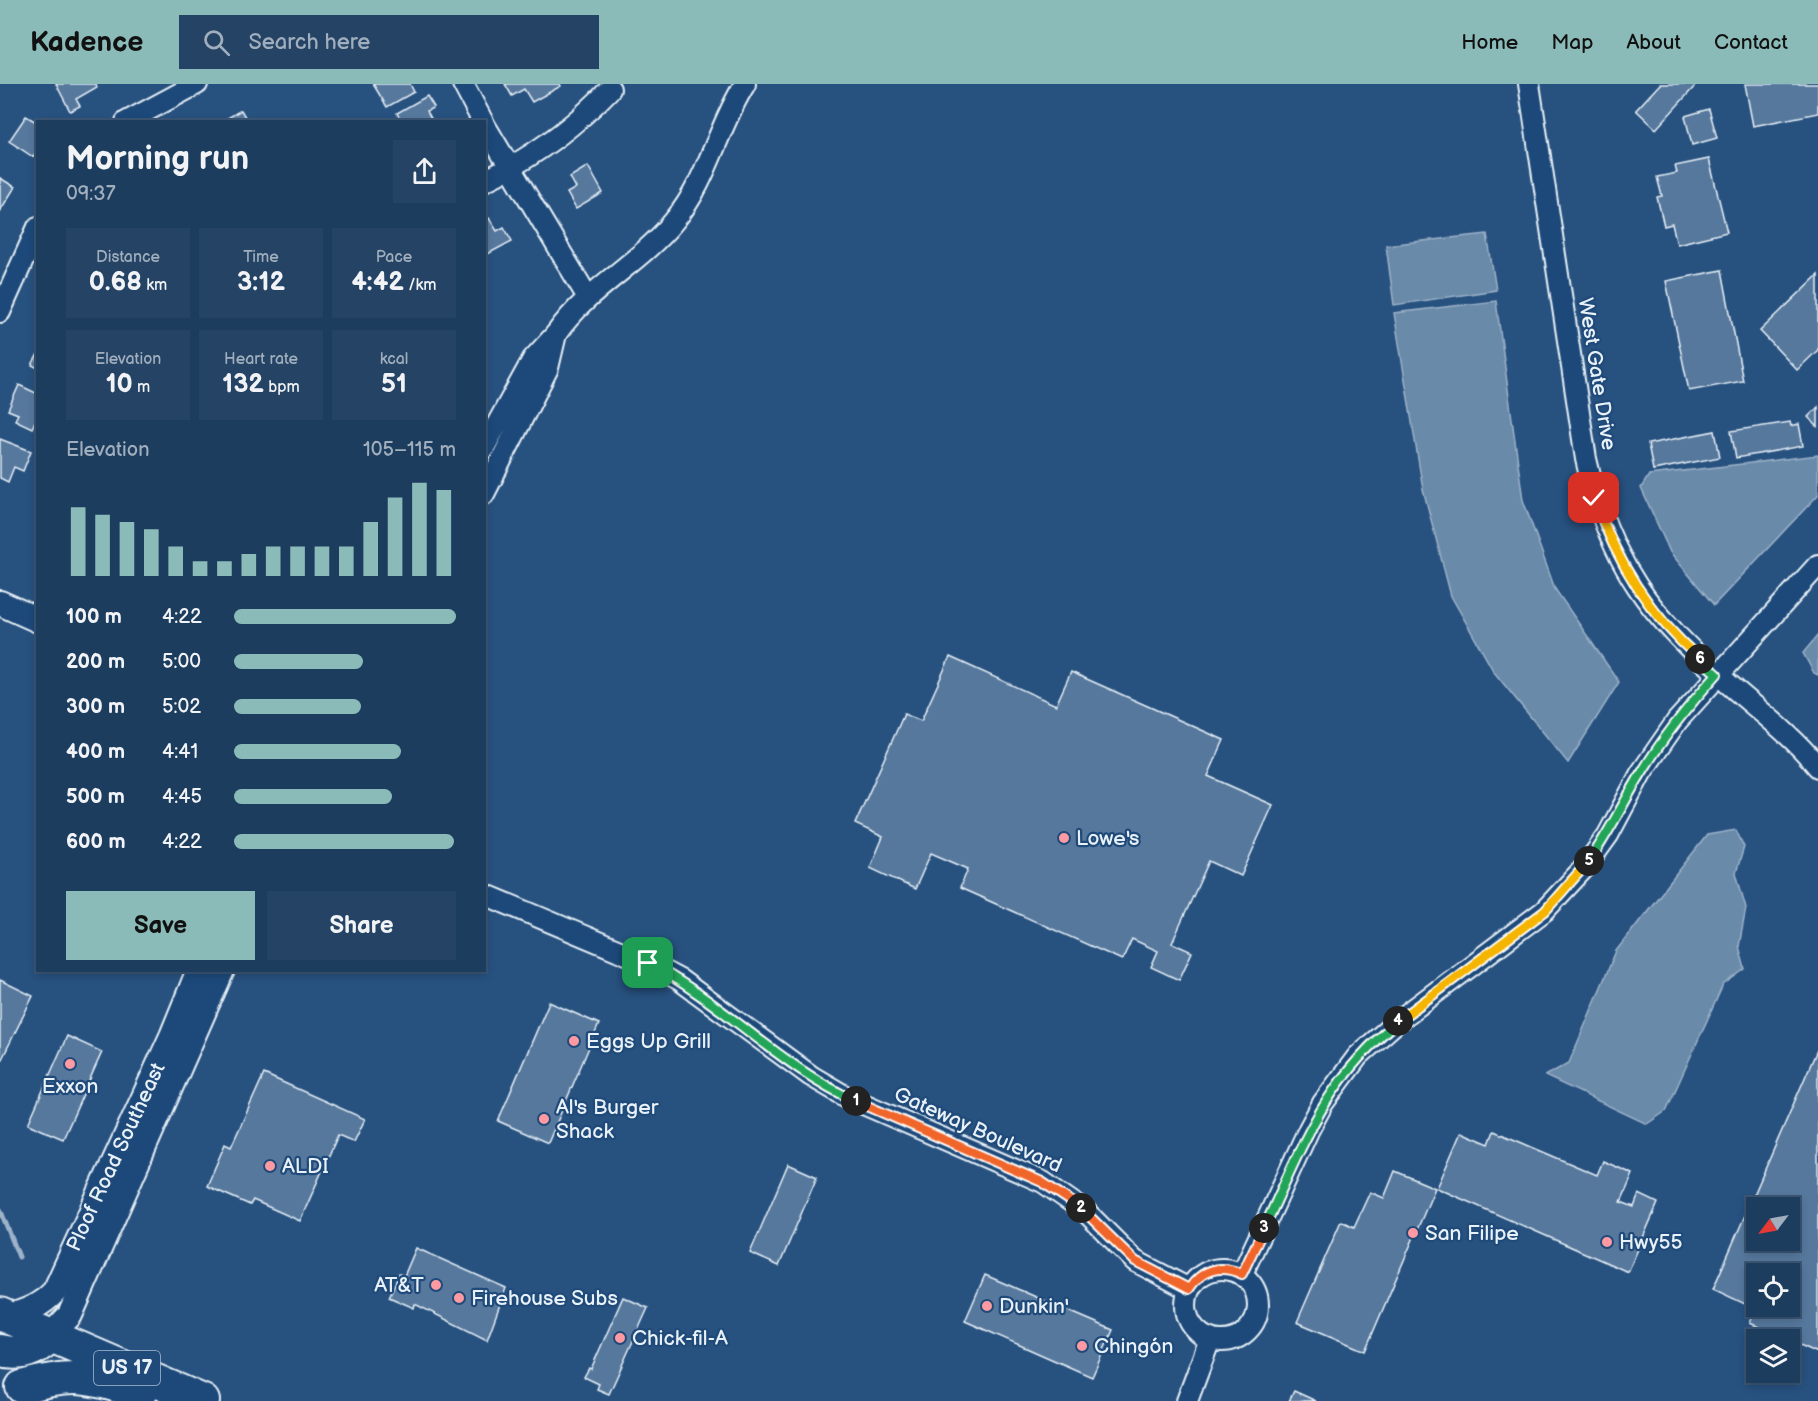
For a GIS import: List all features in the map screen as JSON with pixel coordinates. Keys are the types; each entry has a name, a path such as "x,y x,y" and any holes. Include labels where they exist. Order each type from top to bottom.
{"highway":[{"name":"US 17","path":"3,1315 202,1401"},
{"path":"0,1351 30,1351 40,1347 51,1335"},
{"path":"11,1389 53,1378 77,1376 168,1401"},
{"path":"11,1389 53,1401"}],"street":[{"path":"130,120 196,84"},
{"path":"463,84 482,120"},
{"path":"486,444 533,359 587,296 642,254 682,211 708,166 726,118 745,84"},
{"name":"West Gate Drive","path":"1529,84 1586,459 1594,498 1622,564 1640,594 1670,630 1787,734 1818,767"},
{"path":"486,180 510,169 558,137 588,112 609,89"},
{"path":"486,127 587,296"},
{"path":"0,312 36,231"},
{"path":"486,490 548,368 556,334"},
{"path":"1242,1274 1323,1103 1358,1056 1399,1020 1545,911 1565,891 1608,835 1658,747 1677,721 1717,674 1818,565"},
{"path":"0,603 36,619"},
{"name":"Gateway Boulevard","path":"486,895 648,963 680,980 811,1076 845,1096 1042,1182 1086,1212 1135,1261 1189,1289"},
{"name":"Ploof Road Southeast","path":"3,1315 22,1313 45,1302 55,1291 172,1036 198,972"},
{"name":"Ploof Road Southeast","path":"51,1335 70,1315 221,972"},
{"path":"1222,1268 1242,1274 1249,1281 1257,1298 1256,1320 1242,1335 1232,1340 1210,1339 1191,1324 1186,1313 1189,1289 1202,1274 1212,1270 1222,1268"},
{"path":"1187,1401 1210,1339"}],"water":[{"path":"1487,234 1496,290 1394,305 1386,245"},
{"path":"1496,301 1523,500 1555,589 1619,682 1568,763 1494,672 1451,596 1423,489 1394,313"},
{"path":"1818,455 1818,495 1714,605 1670,552 1641,488 1649,475"},
{"path":"1818,635 1818,675 1814,673 1803,653"},
{"path":"1736,830 1744,847 1736,873 1746,908 1739,946 1745,969 1723,985 1666,1111 1647,1124 1545,1076 1569,1063 1616,951 1707,835"}],"building":[{"path":"56,84 96,84 97,87 76,99 80,106 70,111"},
{"path":"373,84 410,84 414,92 387,107"},
{"path":"505,84 560,84 561,86 532,102 524,89 512,96"},
{"path":"1660,84 1697,84 1656,129 1636,110"},
{"path":"1745,84 1818,84 1818,113 1753,126"},
{"path":"427,96 434,107 427,111 432,120 401,120 397,113"},
{"path":"1709,109 1717,138 1692,145 1685,116"},
{"path":"241,110 247,120 224,120"},
{"path":"26,116 36,122 36,153 33,157 9,141"},
{"path":"1709,159 1727,232 1677,244 1672,224 1664,226 1657,197 1662,196 1657,177 1677,173 1675,166"},
{"path":"588,166 603,193 576,209 567,193 576,188 570,177"},
{"path":"0,178 15,187 0,211"},
{"path":"489,218 497,231 504,227 512,241 486,255 486,220"},
{"path":"1722,270 1743,381 1689,391 1666,281"},
{"path":"1818,275 1818,350 1797,370 1760,331"},
{"path":"19,385 36,393 36,419 32,428 15,420 18,414 8,410"},
{"path":"1818,407 1818,427 1808,417"},
{"path":"1790,422 1791,426 1799,424 1803,446 1736,458 1731,431"},
{"path":"1715,431 1720,457 1653,470 1648,444"},
{"path":"0,439 31,451 23,471 14,467 8,482 0,478"},
{"path":"950,657 1056,705 1071,672 1224,740 1208,776 1273,805 1241,876 1209,861 1172,943 1192,952 1179,980 1151,967 1158,951 1132,939 1122,960 960,888 968,869 931,853 915,889 870,868 883,837 855,824 904,714 921,721"},
{"path":"0,980 33,996 0,1063"},
{"path":"549,1002 599,1024 548,1143 498,1121"},
{"path":"67,1036 102,1052 63,1139 28,1124"},
{"path":"1818,1050 1818,1353 1800,1345 1800,1329 1764,1329 1750,1323 1753,1317 1800,1317 1800,1263 1746,1263 1746,1304 1713,1289 1746,1213 1746,1251 1800,1251 1800,1197 1753,1197"},
{"name":"ALDI","path":"264,1074 365,1119 354,1142 338,1135 300,1221 253,1200 250,1205 207,1186 225,1144 231,1147"},
{"path":"1494,1131 1597,1175 1603,1161 1633,1174 1621,1202 1634,1207 1639,1194 1658,1203 1628,1272 1437,1188 1461,1132 1489,1144"},
{"path":"788,1164 817,1177 779,1266 750,1253"},
{"path":"1395,1171 1435,1188 1365,1351 1297,1322 1341,1221 1354,1227 1370,1192 1384,1198"},
{"path":"416,1248 506,1288 487,1340 415,1304 414,1308 389,1297 399,1274 404,1276"},
{"path":"985,1275 1113,1330 1092,1377 965,1321"},
{"name":"Chick-fil-A","path":"623,1297 648,1308 609,1394 597,1389 599,1384 584,1377 589,1368 591,1369"},
{"path":"1294,1391 1316,1401 1289,1401"}],"waterway":[{"path":"0,1209 19,1257"}],"place":[{"name":"Lowe's","path":"1064,838"},
{"name":"Eggs Up Grill","path":"574,1041"},
{"name":"Exxon","path":"70,1064"},
{"name":"Al's Burger Shack","path":"544,1119"},
{"name":"ALDI","path":"270,1166"},
{"name":"San Filipe","path":"1413,1233"},
{"name":"Hwy55","path":"1607,1242"},
{"name":"AT&T","path":"436,1285"},
{"name":"Firehouse Subs","path":"459,1298"},
{"name":"Dunkin'","path":"987,1306"},
{"name":"Chick-fil-A","path":"620,1338"},
{"name":"Chingón","path":"1082,1346"}],"route":[{"path":"648,963 695,990 827,1087 1042,1182 1059,1192 1086,1212 1121,1249 1150,1270 1189,1289 1202,1274 1212,1270 1222,1268 1242,1274 1309,1130 1339,1079 1377,1038 1545,911 1565,891 1608,835 1641,773 1658,747 1717,674 1690,651 1640,594 1622,564 1594,498"}]}
